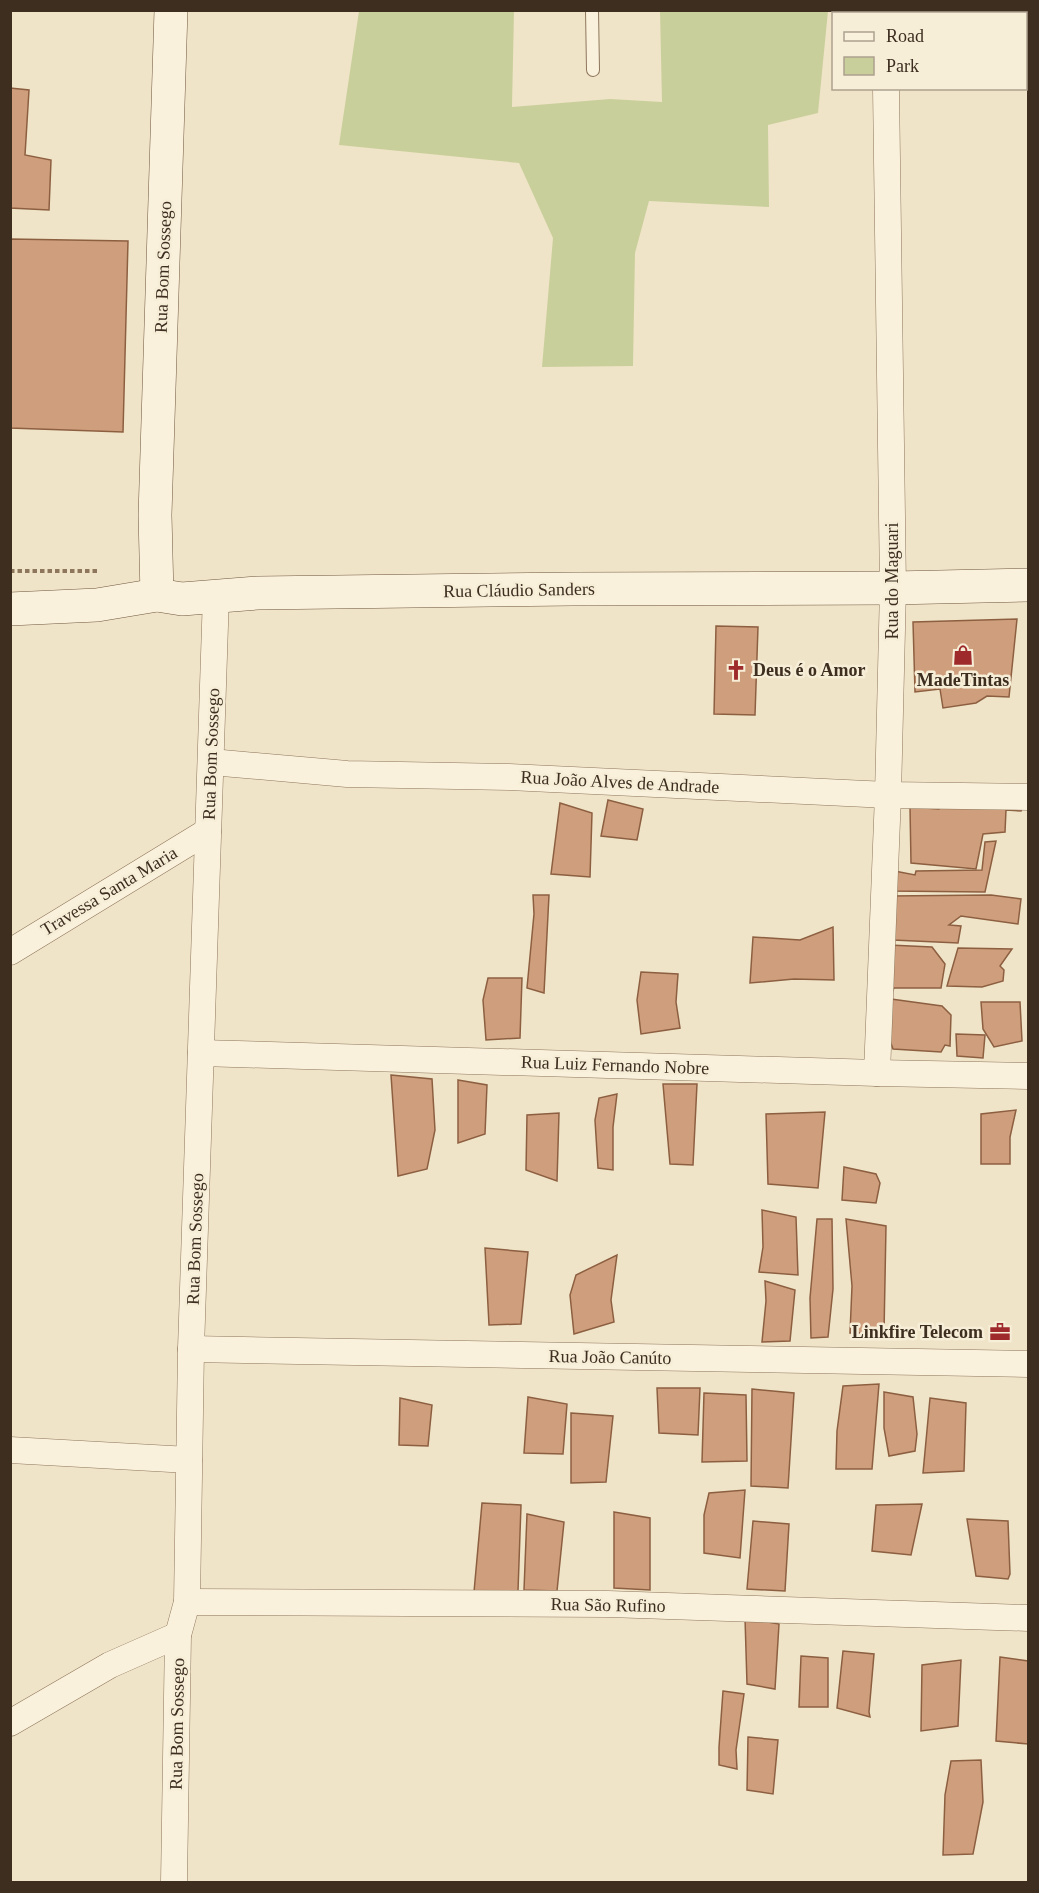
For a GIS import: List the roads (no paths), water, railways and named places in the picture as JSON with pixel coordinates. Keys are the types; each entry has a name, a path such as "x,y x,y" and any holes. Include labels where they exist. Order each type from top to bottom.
{"main road":[{"name":"Rua Bom Sossego","path":"157,595 155,515 171,10"},
{"name":"Rua Cláudio Sanders","path":"10,609 97,606 157,595 182,599 216,595 572,589 893,588 1029,585"}],"street":[{"name":"Rua do Maguari","path":"877,1073 888,795 893,588 886,90"},
{"name":"Rua Bom Sossego","path":"174,1882 178,1635 188,1602 191,1349 216,595"},
{"name":"Rua João Alves de Andrade","path":"211,762 347,774 508,777 888,795 1029,797"},
{"name":"Travessa Santa Maria","path":"10,951 208,831"},
{"name":"Rua Luiz Fernando Nobre","path":"201,1053 1029,1076"},
{"name":"Rua João Canúto","path":"191,1349 1029,1364"},
{"path":"10,1450 189,1460"},
{"name":"Rua São Rufino","path":"188,1602 608,1604 1029,1618"},
{"path":"10,1723 110,1665 178,1635"}],"lane":[{"path":"592,10 593,70"}],"place":[{"name":"MadeTintas","path":"963,655"},
{"name":"Deus é o Amor","path":"736,670"},
{"name":"Linkfire Telecom","path":"1000,1332"}]}
